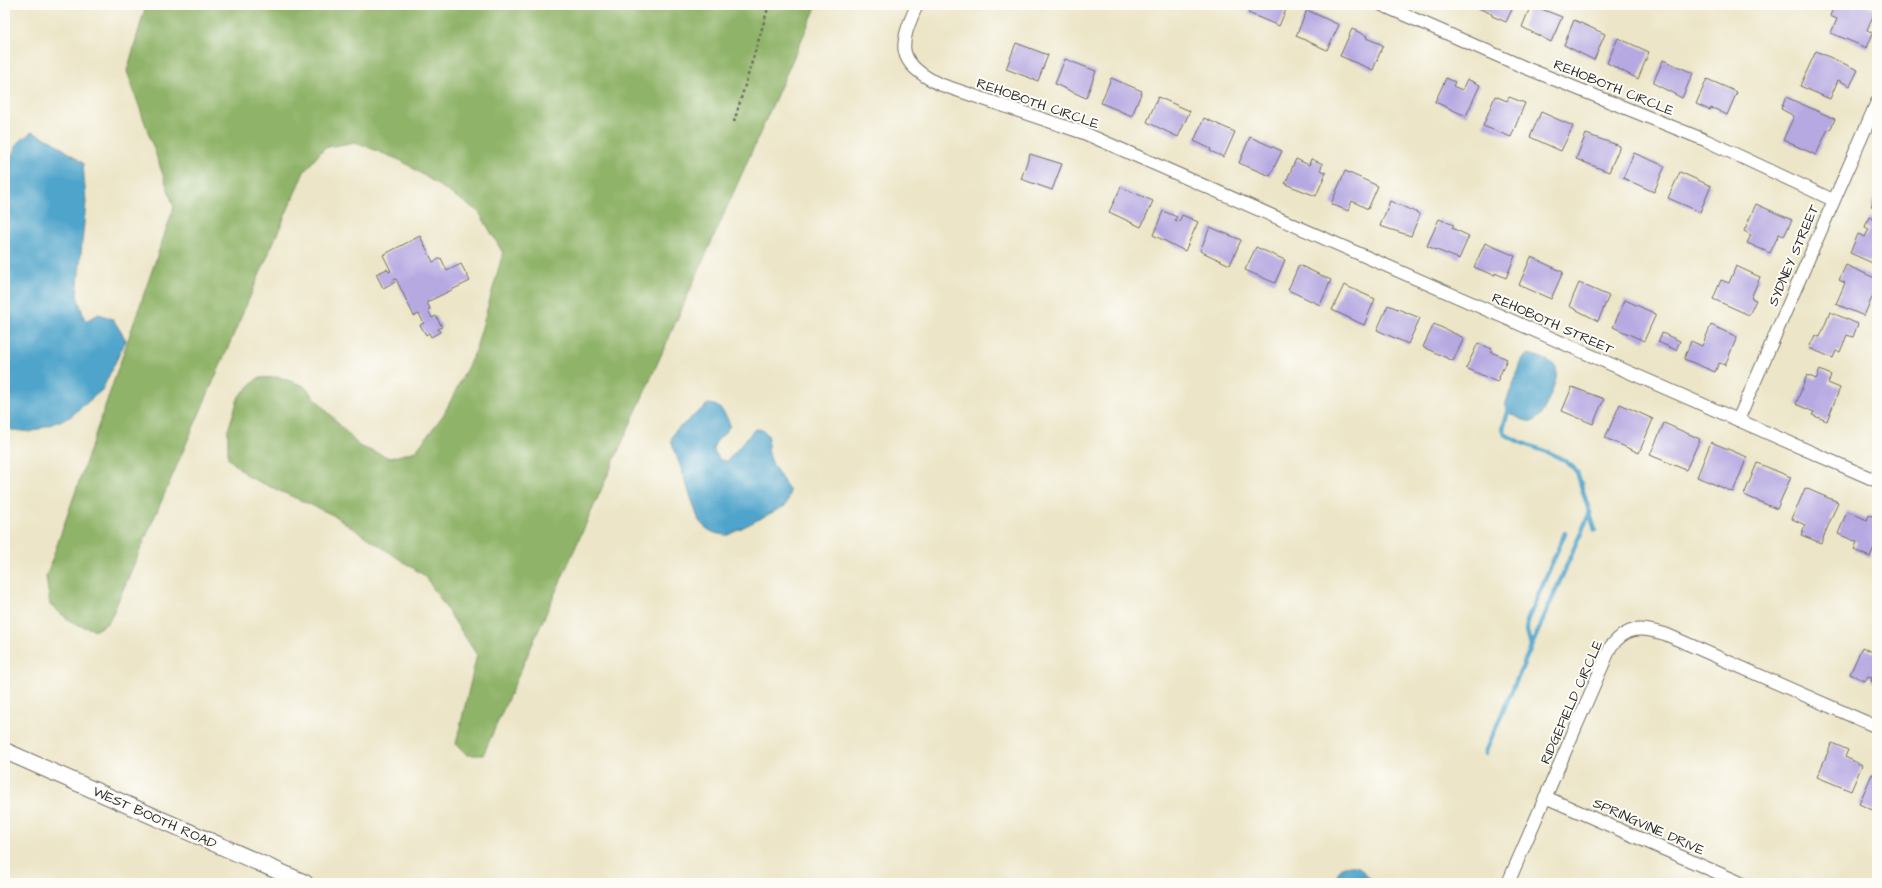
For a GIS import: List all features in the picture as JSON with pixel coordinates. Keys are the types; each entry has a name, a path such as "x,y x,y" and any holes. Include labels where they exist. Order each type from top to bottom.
{"street":[{"name":"REHOBOTH CIRCLE","path":"917,5 908,25 903,43 907,60 922,75 952,88 1084,133 1217,191"},
{"name":"REHOBOTH CIRCLE","path":"1382,5 1526,68 1705,140 1833,200"},
{"name":"SYDNEY STREET","path":"1738,420 1877,102"},
{"name":"REHOBOTH STREET","path":"1217,191 1877,481"},
{"name":"RIDGEFIELD CIRCLE","path":"1508,883 1611,646 1620,636 1633,629 1648,629 1665,634 1877,727"},
{"name":"WEST BOOTH ROAD","path":"5,751 305,883"},
{"name":"SPRINGVINE DRIVE","path":"1545,797 1741,883"}],"path":[{"path":"734,122 769,5"}],"green space":[{"path":"146,5 817,5 483,755 467,755 456,744 477,655 425,576 333,515 249,477 228,458 228,430 239,396 258,378 279,377 304,386 359,446 390,458 416,451 444,414 475,352 503,253 479,212 402,161 355,142 324,148 304,172 109,622 96,630 74,624 50,605 46,577 174,207 127,71"}],"water":[{"path":"32,132 54,142 83,163 86,202 77,295 85,321 99,314 113,319 126,340 102,390 70,417 31,432 5,429 5,169 18,142"},
{"path":"1529,354 1540,357 1552,363 1557,372 1550,397 1542,413 1534,421 1521,419 1508,412 1505,405 1523,358"},
{"path":"708,404 712,404 722,410 730,425 726,432 716,442 713,449 720,460 727,461 755,429 762,430 769,438 768,449 771,460 789,490 785,506 728,535 712,532 699,521 671,440 675,431"},
{"path":"1349,865 1359,867 1374,883 1335,883 1336,876 1339,871"}],"building":[{"path":"1252,5 1288,5 1279,26 1248,13"},
{"path":"1477,5 1514,5 1506,22 1476,7"},
{"path":"1531,5 1562,17 1551,42 1522,27"},
{"path":"1834,5 1844,7 1845,5 1866,5 1876,9 1867,30 1873,33 1867,48 1831,33 1837,19 1830,16"},
{"path":"1307,10 1339,25 1327,50 1296,36"},
{"path":"1574,20 1605,34 1594,60 1564,45"},
{"path":"1352,29 1367,36 1366,38 1383,45 1373,70 1340,56"},
{"path":"1618,38 1649,52 1638,79 1607,63"},
{"path":"1016,43 1048,55 1038,81 1006,69"},
{"path":"1816,51 1858,70 1850,86 1838,80 1830,99 1800,86"},
{"path":"1065,59 1096,71 1086,98 1055,84"},
{"path":"1663,60 1693,73 1682,98 1653,83"},
{"path":"1111,78 1142,91 1132,116 1101,103"},
{"path":"1446,78 1455,82 1453,86 1462,90 1467,79 1480,85 1466,116 1435,102"},
{"path":"1707,79 1737,92 1727,115 1715,109 1711,108 1710,110 1696,104"},
{"path":"1495,96 1507,101 1509,97 1525,103 1511,137 1483,126"},
{"path":"1158,97 1190,111 1178,137 1147,122"},
{"path":"1786,97 1835,119 1830,130 1828,129 1816,155 1783,140 1794,116 1781,109"},
{"path":"1541,112 1573,126 1561,151 1530,137"},
{"path":"1204,118 1235,132 1224,157 1210,151 1211,149 1194,141"},
{"path":"1586,134 1620,146 1609,172 1576,159"},
{"path":"1250,137 1282,151 1270,176 1239,163"},
{"path":"1634,153 1665,166 1654,192 1623,178"},
{"path":"1030,154 1062,164 1052,190 1021,179"},
{"path":"1296,159 1309,165 1311,159 1323,164 1320,170 1326,173 1316,196 1285,184"},
{"path":"1345,171 1378,186 1368,209 1352,201 1348,211 1331,204"},
{"path":"1680,172 1711,186 1700,212 1668,198"},
{"path":"1121,187 1153,201 1141,227 1109,212"},
{"path":"1877,192 1877,208 1871,206"},
{"path":"1390,201 1420,214 1411,236 1380,226"},
{"path":"1756,204 1792,220 1784,236 1779,234 1770,253 1747,243 1751,235 1744,231"},
{"path":"1163,211 1177,217 1175,220 1179,222 1182,215 1198,222 1185,251 1153,235"},
{"path":"1869,217 1877,221 1877,265 1850,253 1858,234 1865,237 1869,229 1865,227"},
{"path":"1439,219 1454,225 1452,228 1469,236 1459,259 1427,246"},
{"path":"1210,227 1241,240 1230,265 1200,251"},
{"path":"420,236 433,262 441,258 447,271 461,264 470,281 427,302 430,309 428,310 432,318 436,316 442,327 438,329 440,332 431,337 429,333 426,335 420,325 424,323 419,314 414,316 396,279 393,280 395,282 383,288 376,274 387,269 389,272 391,271 383,255"},
{"path":"1485,243 1515,256 1506,278 1474,267"},
{"path":"1256,247 1285,260 1275,283 1245,270"},
{"path":"1531,257 1563,272 1551,299 1519,285"},
{"path":"1299,265 1331,280 1320,305 1288,290"},
{"path":"1846,265 1877,279 1877,286 1864,316 1836,304 1845,283 1839,280"},
{"path":"1736,266 1760,277 1751,298 1756,300 1749,315 1713,299 1721,280 1729,283"},
{"path":"1579,283 1609,296 1598,321 1569,306"},
{"path":"1344,285 1375,299 1364,325 1332,310"},
{"path":"1625,300 1656,314 1644,341 1613,327"},
{"path":"1388,305 1420,318 1408,344 1377,330"},
{"path":"1830,312 1858,324 1853,337 1847,335 1840,352 1836,351 1833,358 1809,348 1815,335 1820,337"},
{"path":"1434,324 1464,338 1453,361 1423,347"},
{"path":"1711,325 1737,337 1725,365 1719,363 1715,372 1684,359 1691,341 1702,346"},
{"path":"1662,333 1680,341 1676,350 1658,342"},
{"path":"1478,343 1492,349 1491,352 1507,359 1497,382 1466,368"},
{"path":"1820,370 1831,375 1828,383 1840,388 1827,421 1812,415 1814,412 1796,404 1807,375 1816,379"},
{"path":"1572,387 1604,399 1593,424 1562,411"},
{"path":"1620,404 1653,419 1639,453 1605,438"},
{"path":"1664,423 1700,439 1686,470 1650,455"},
{"path":"1711,442 1747,457 1733,492 1697,477"},
{"path":"1757,463 1791,477 1777,509 1744,495"},
{"path":"1805,488 1838,502 1821,543 1801,535 1805,525 1792,519"},
{"path":"1847,511 1867,520 1869,515 1877,518 1877,541 1870,557 1854,550 1857,542 1838,534"},
{"path":"1862,647 1877,654 1877,683 1871,681 1872,678 1868,676 1865,681 1850,674"},
{"path":"1832,743 1848,750 1845,757 1862,765 1851,791 1817,777"},
{"path":"1872,774 1877,776 1877,812 1859,804"}],"waterway":[{"path":"1508,412 1503,428 1505,434 1513,439 1562,459 1577,472 1595,530"},
{"path":"1486,754 1486,750 1590,512"},
{"path":"1531,647 1527,630 1527,621 1565,533"}]}
